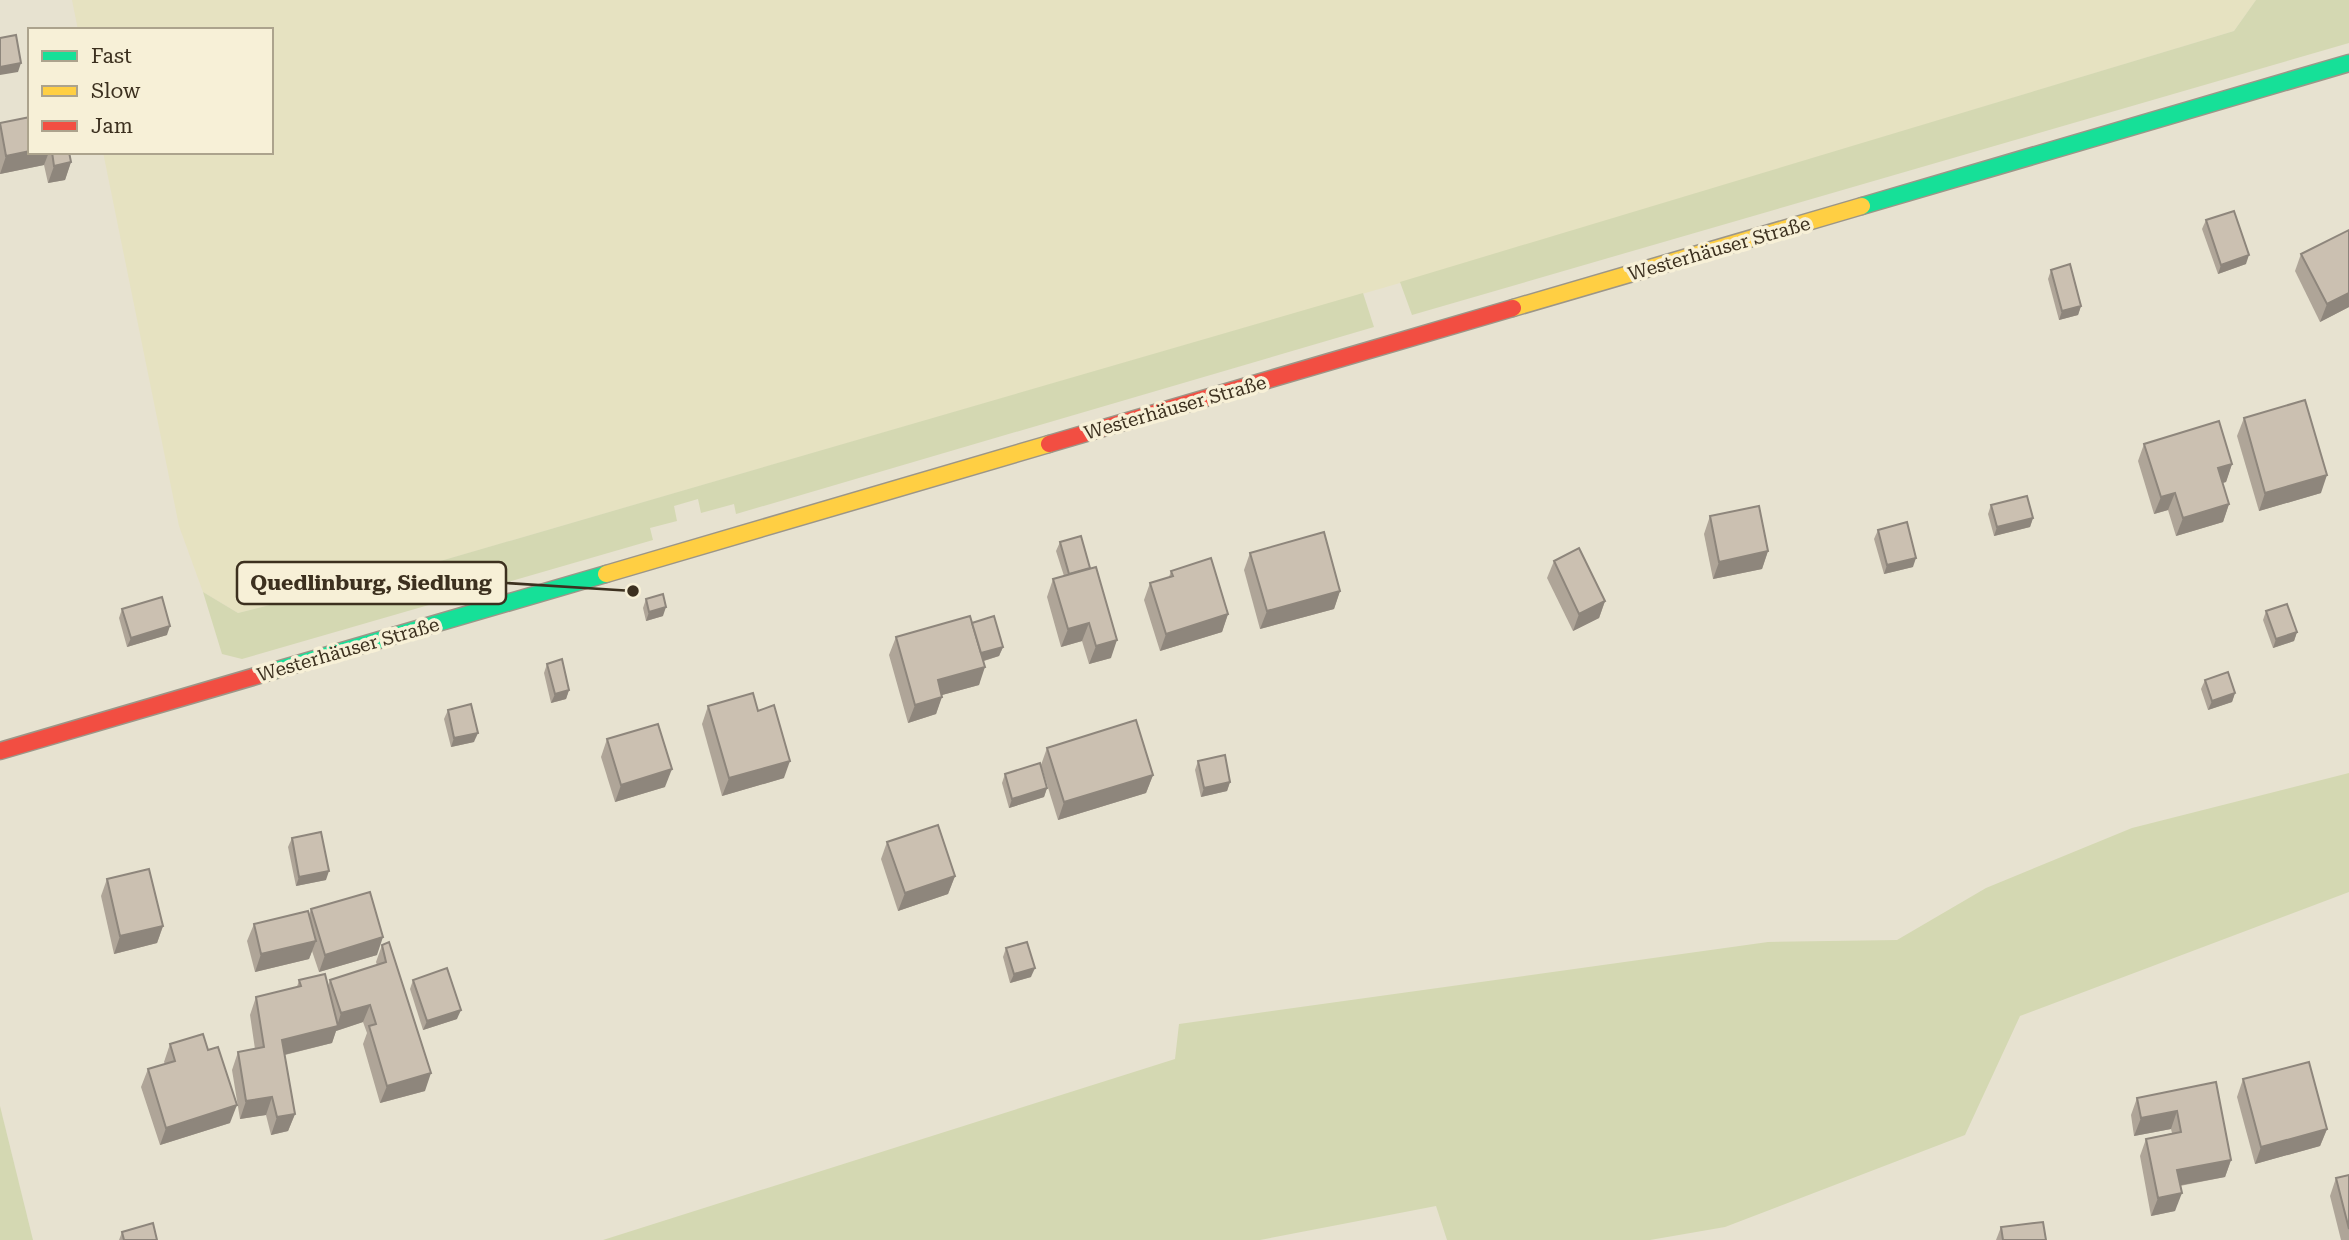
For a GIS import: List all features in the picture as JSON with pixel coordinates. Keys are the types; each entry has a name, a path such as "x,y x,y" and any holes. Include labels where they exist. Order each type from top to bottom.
{"main road":[{"name":"Westerhäuser Straße","path":"0,751 2349,63"}],"shaded area":[{"path":"72,0 2256,0 2234,31 1424,276 413,569 238,613 203,592 179,526 103,154 273,154 273,28 78,28"}],"green space":[{"path":"2256,0 2349,0 2349,43 1412,315 1400,282 2234,31"},
{"path":"1363,293 1374,327 736,514 734,504 701,513 698,499 674,506 677,521 650,528 653,540 242,659 222,654 203,592 238,613 413,569"},
{"path":"2349,773 2349,892 2020,1016 1965,1135 1725,1227 1650,1240 1447,1240 1436,1206 1260,1240 603,1240 1175,1059 1179,1024 1768,942 1897,940 1986,888 2132,828"},
{"path":"0,1106 33,1240 0,1240"}],"building":[{"path":"16,35 21,63 0,67 0,38"},
{"path":"28,117 28,151 6,156 0,123"},
{"path":"52,154 69,154 71,162 54,166"},
{"path":"2234,211 2249,255 2221,265 2206,220"},
{"path":"2349,230 2349,293 2327,304 2301,254"},
{"path":"2070,264 2081,306 2062,311 2051,270"},
{"path":"2305,400 2327,475 2265,493 2244,418"},
{"path":"2219,421 2232,464 2218,468 2229,504 2183,518 2175,493 2161,497 2144,444"},
{"path":"2027,496 2033,518 1997,527 1991,505"},
{"path":"1759,506 1768,551 1719,562 1710,516"},
{"path":"1907,522 1916,558 1887,565 1878,530"},
{"path":"1324,532 1340,591 1267,611 1250,553"},
{"path":"1081,536 1090,568 1069,574 1060,542"},
{"path":"1579,548 1605,601 1579,614 1554,561"},
{"path":"1211,558 1228,614 1166,634 1150,583 1173,576 1171,571"},
{"path":"1096,567 1117,640 1096,646 1089,623 1068,629 1053,579"},
{"path":"663,594 666,607 649,612 646,599"},
{"path":"162,597 170,626 131,638 122,609"},
{"path":"2287,604 2297,632 2276,639 2266,611"},
{"path":"970,616 985,667 938,680 942,697 915,705 896,637"},
{"path":"994,616 1003,647 981,653 972,623"},
{"path":"562,659 569,690 555,694 547,664"},
{"path":"2228,672 2235,693 2212,701 2205,680"},
{"path":"753,693 758,711 774,705 790,761 729,778 708,706"},
{"path":"471,704 478,733 454,738 448,710"},
{"path":"1136,720 1153,775 1064,802 1047,748"},
{"path":"658,724 672,769 621,785 607,739"},
{"path":"1225,755 1230,782 1204,788 1198,761"},
{"path":"1040,763 1047,788 1012,799 1005,774"},
{"path":"938,825 955,876 905,893 887,842"},
{"path":"321,832 329,871 299,877 292,838"},
{"path":"149,869 163,926 120,936 107,879"},
{"path":"370,892 383,937 325,955 311,909"},
{"path":"308,911 316,941 261,954 254,924"},
{"path":"389,942 431,1073 387,1086 369,1026 376,1024 370,1005 341,1013 330,980 386,962 382,945"},
{"path":"1027,942 1035,968 1014,974 1006,948"},
{"path":"447,968 461,1010 427,1021 413,980"},
{"path":"325,974 338,1026 282,1040 295,1114 277,1117 272,1097 246,1101 238,1052 264,1047 256,997 301,986 299,980"},
{"path":"203,1034 208,1050 218,1047 237,1105 166,1128 148,1069 175,1061 170,1044"},
{"path":"2309,1062 2327,1129 2261,1147 2243,1079"},
{"path":"2216,1082 2231,1160 2177,1170 2182,1193 2158,1198 2146,1139 2181,1132 2177,1111 2141,1118 2137,1098"},
{"path":"2349,1175 2349,1229 2336,1178"},
{"path":"2043,1222 2046,1240 2003,1240 2001,1227"},
{"path":"153,1223 157,1240 124,1240 122,1232"}],"traffic: fast":[{"path":"1862,206 2349,63"},
{"path":"273,671 606,574"}],"traffic: slow":[{"path":"1513,308 1862,206"},
{"path":"606,574 1049,444"}],"traffic: jam":[{"path":"1049,444 1513,308"},
{"path":"0,751 273,671"}],"place":[{"name":"Quedlinburg, Siedlung","path":"633,591"}]}
